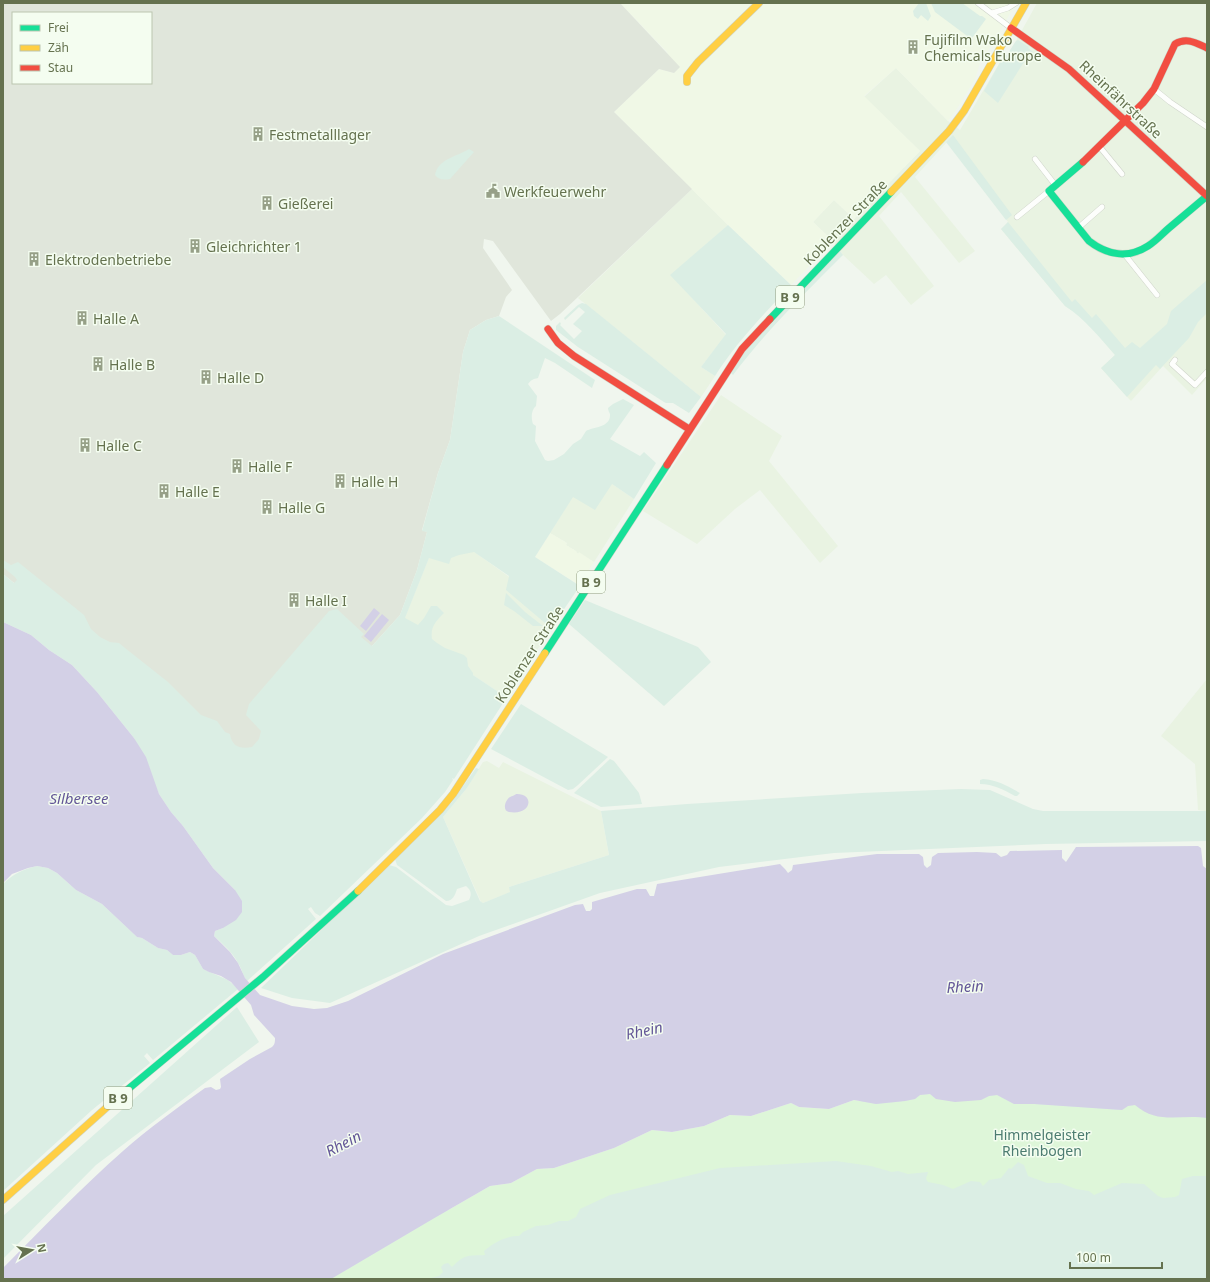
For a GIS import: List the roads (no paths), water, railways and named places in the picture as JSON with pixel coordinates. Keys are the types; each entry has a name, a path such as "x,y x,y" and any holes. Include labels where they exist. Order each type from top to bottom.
{"main road":[{"path":"687,82 687,76 695,65 759,3"},
{"name":"B 9","path":"1011,28 1026,3"},
{"name":"Rheinfährstraße","path":"1011,28 1069,69 1207,196"},
{"name":"Koblenzer Straße","path":"3,1200 96,1116 263,977 348,900 440,810 453,794 482,751 736,358 751,338 953,126 964,111 1011,28"},
{"path":"1207,48 1192,41 1183,40 1176,43 1154,89 1143,103 1100,146 1049,192 1089,241 1098,249 1112,254 1125,255 1140,251 1149,246 1207,196"},
{"path":"548,328 558,343 574,356 689,430"}],"street":[{"path":"978,3 1011,28"},
{"path":"992,13 1001,11 1016,3"},
{"path":"1154,89 1170,102 1207,127"},
{"path":"1100,146 1122,174"},
{"path":"1035,159 1056,186"},
{"path":"1016,217 1049,192"},
{"path":"1078,228 1102,207"},
{"path":"1125,255 1157,295"},
{"path":"1176,360 1172,364 1195,385 1207,372"}],"water":[{"path":"374,608 380,613 366,631 360,626"},
{"path":"382,614 389,620 371,642 364,636"},
{"path":"3,622 31,635 49,650 72,665 97,692 134,738 146,757 159,794 213,868 235,890 242,901 242,912 236,920 215,931 214,936 230,952 238,963 245,978 260,995 292,1006 314,1009 327,1008 348,1001 443,954 575,905 583,904 586,911 590,911 592,909 592,902 637,889 646,889 650,896 654,896 657,884 780,864 788,873 792,870 793,865 877,854 919,854 923,857 924,865 927,868 931,865 932,857 938,853 996,853 1001,857 1007,855 1010,851 1062,850 1062,858 1066,862 1076,847 1198,846 1201,848 1203,866 1207,869 1207,1118 1161,1117 1152,1115 1135,1105 1128,1106 1122,1110 1014,1104 997,1095 989,1096 981,1100 955,1102 936,1099 930,1094 920,1095 915,1099 905,1101 876,1104 854,1100 829,1109 799,1107 791,1103 751,1116 730,1115 704,1126 672,1132 652,1130 614,1148 554,1168 537,1169 511,1183 490,1186 331,1279 3,1279 3,1268 107,1165 153,1126 205,1088 211,1087 216,1090 220,1089 220,1079 250,1059 272,1047 275,1043 275,1038 254,1015 251,1005 231,982 221,976 203,969 195,955 190,952 181,955 173,955 167,950 158,948 142,938 137,937 102,904 76,890 57,873 48,868 37,866 12,874 3,883"},
{"path":"516,794 526,797 528,804 522,811 509,812 506,810 505,805 510,797"}],"place":[{"name":"Fujifilm Wako Chemicals Europe","path":"913,47"},
{"name":"Festmetalllager","path":"258,134"},
{"name":"Werkfeuerwehr","path":"493,191"},
{"name":"Gießerei","path":"267,203"},
{"name":"Gleichrichter 1","path":"195,246"},
{"name":"Elektrodenbetriebe","path":"34,259"},
{"name":"Halle A","path":"82,318"},
{"name":"Halle B","path":"98,364"},
{"name":"Halle D","path":"206,377"},
{"name":"Halle C","path":"85,445"},
{"name":"Halle F","path":"237,466"},
{"name":"Halle H","path":"340,481"},
{"name":"Halle E","path":"164,491"},
{"name":"Halle G","path":"267,507"},
{"name":"Halle I","path":"294,600"}],"water label":[{"name":"Silbersee","path":"79,798"},
{"name":"Rhein","path":"965,986"},
{"name":"Rhein","path":"644,1030"},
{"name":"Rhein","path":"343,1143"}],"park label":[{"name":"Himmelgeister Rheinbogen","path":"1042,1142"}]}
